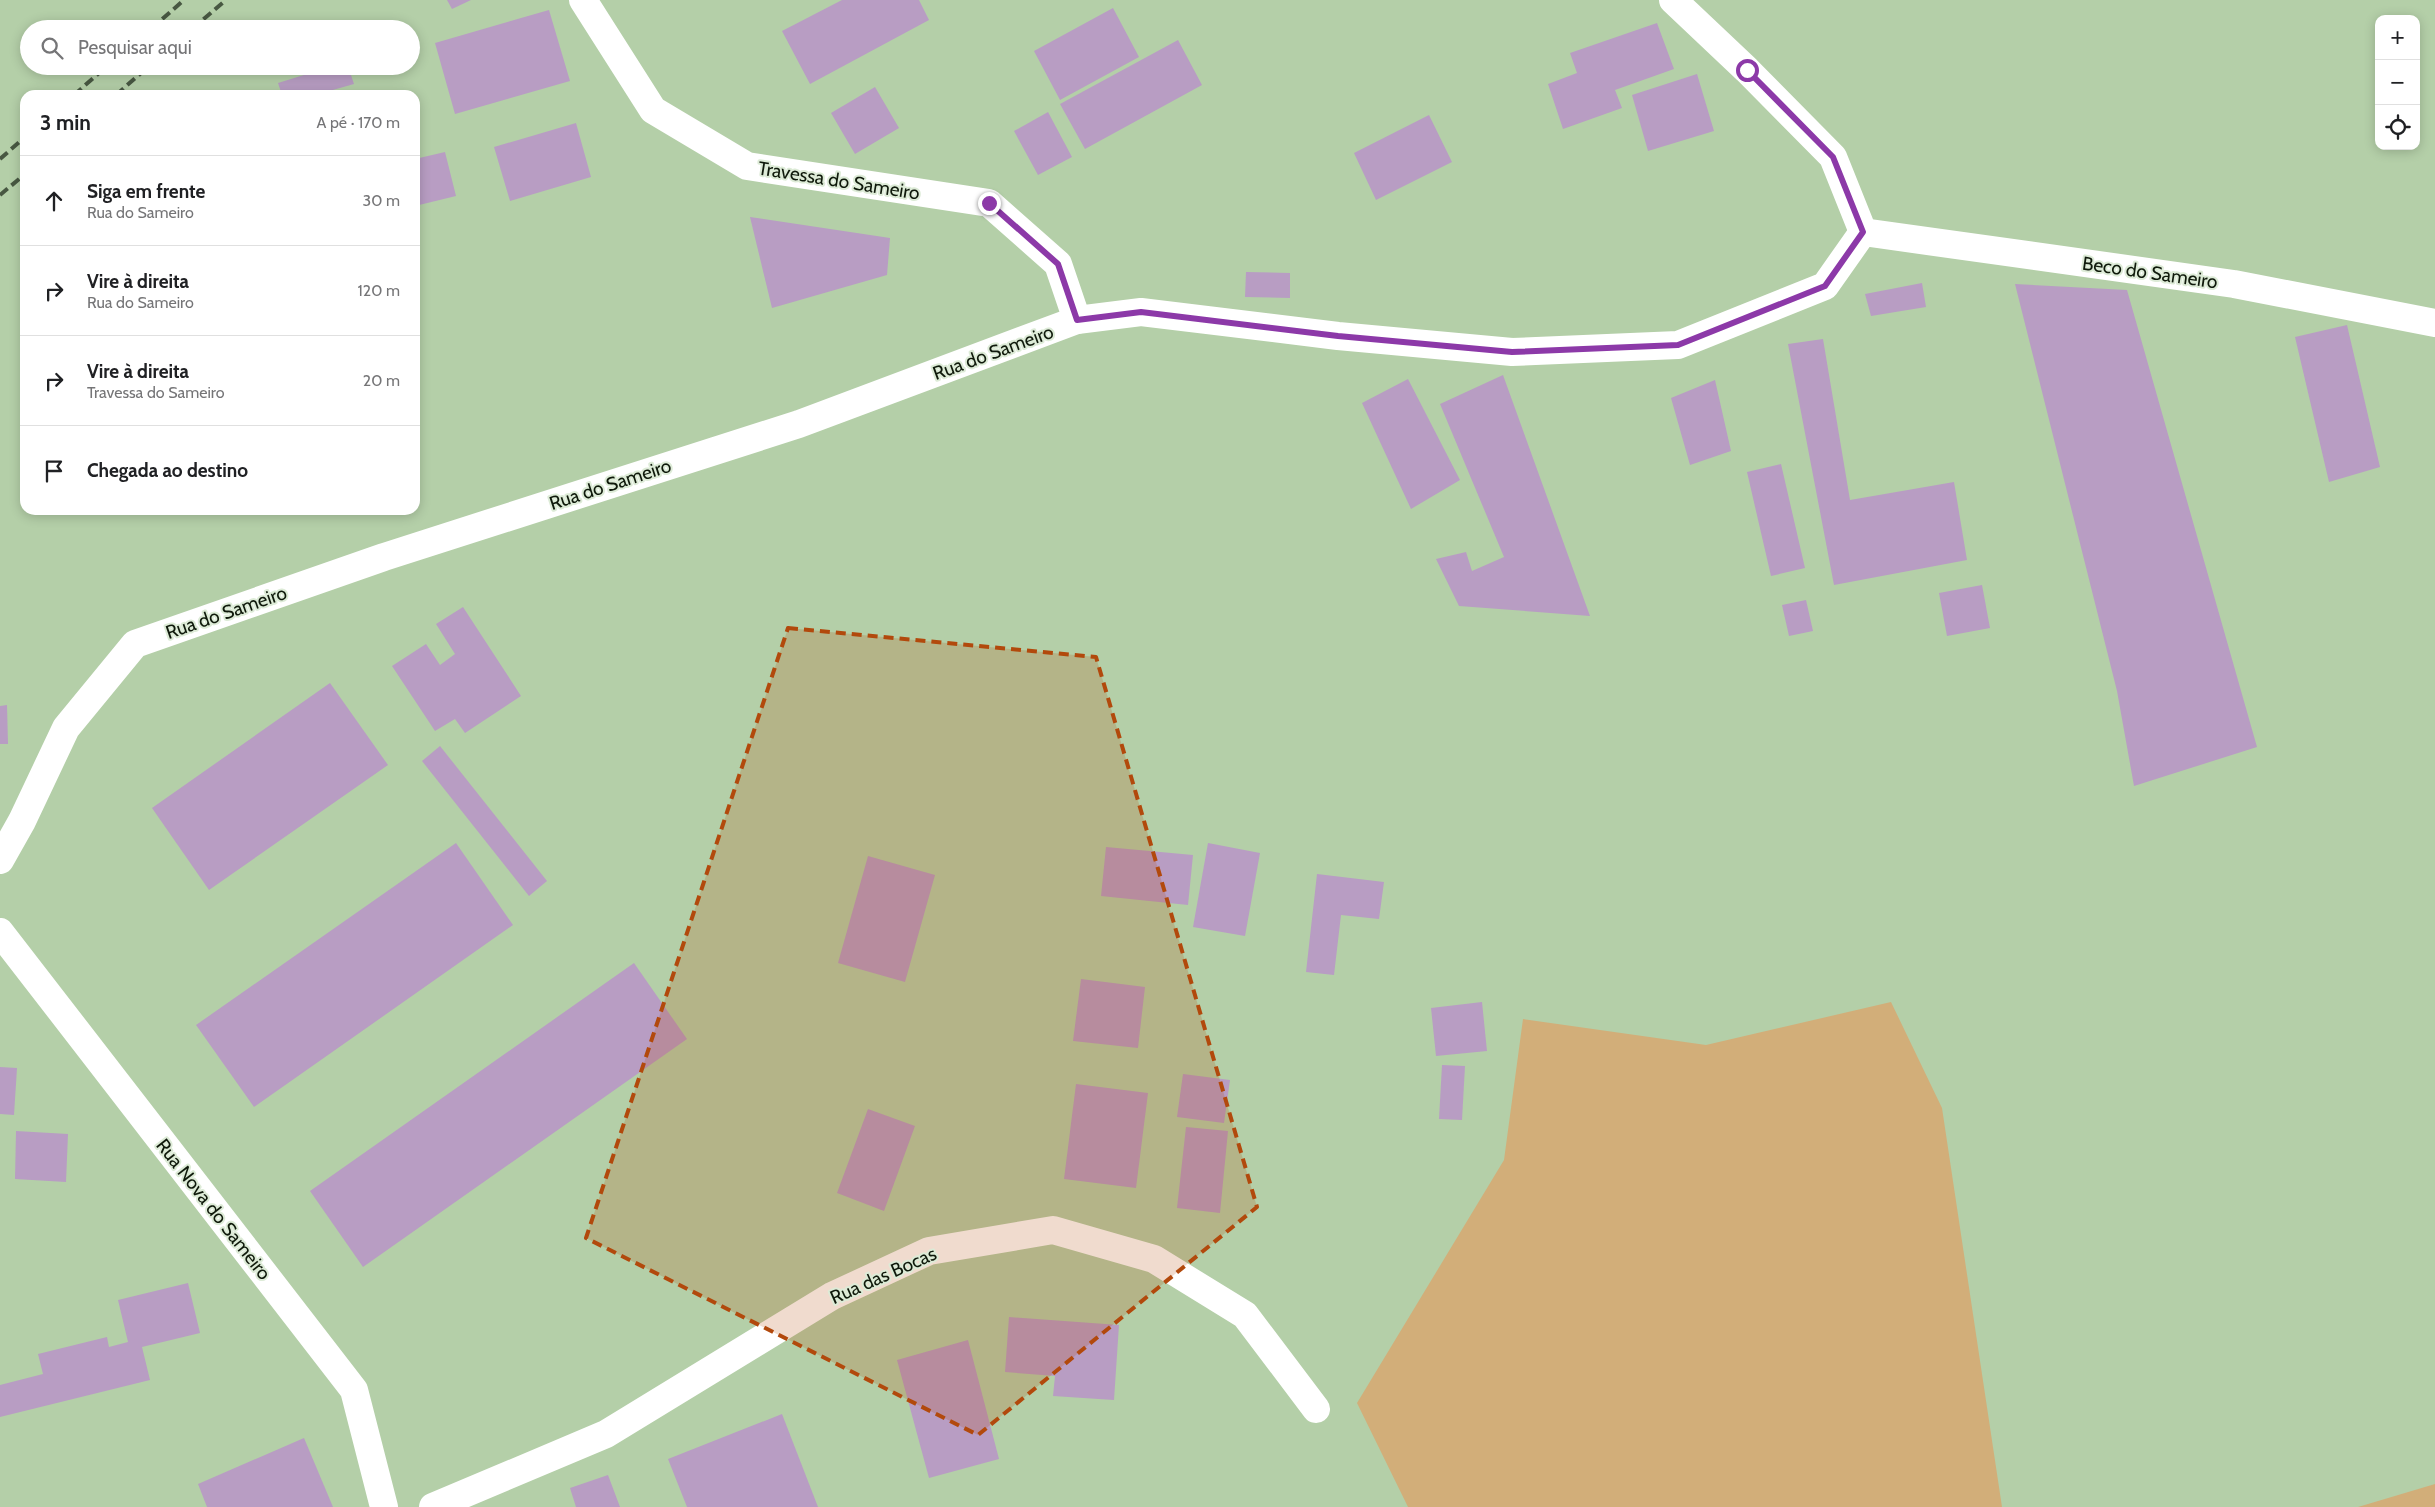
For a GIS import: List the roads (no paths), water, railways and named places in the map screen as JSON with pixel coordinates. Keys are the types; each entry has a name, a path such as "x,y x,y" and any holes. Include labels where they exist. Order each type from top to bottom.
{"street":[{"name":"Travessa do Sameiro","path":"583,0 653,110 747,166 989,203 1058,264 1077,320"},
{"path":"1673,0 1747,70 1833,157 1863,232"},
{"name":"Rua do Sameiro","path":"0,860 22,821 66,728 135,644 384,557 799,424 1077,320 1141,312 1338,336 1512,352 1678,345 1825,286 1863,232"},
{"name":"Beco do Sameiro","path":"1863,232 2234,284 2435,323"},
{"name":"Rua Nova do Sameiro","path":"0,932 354,1390 384,1507"},
{"name":"Rua das Bocas","path":"433,1507 606,1434 832,1296 929,1251 1053,1230 1154,1259 1245,1315 1316,1410"}],"railway":[{"path":"161,20 184,0"},
{"path":"203,20 226,0"},
{"path":"80,90 97,75"},
{"path":"122,90 139,75"},
{"path":"0,159 20,141"},
{"path":"0,195 20,178"}]}
